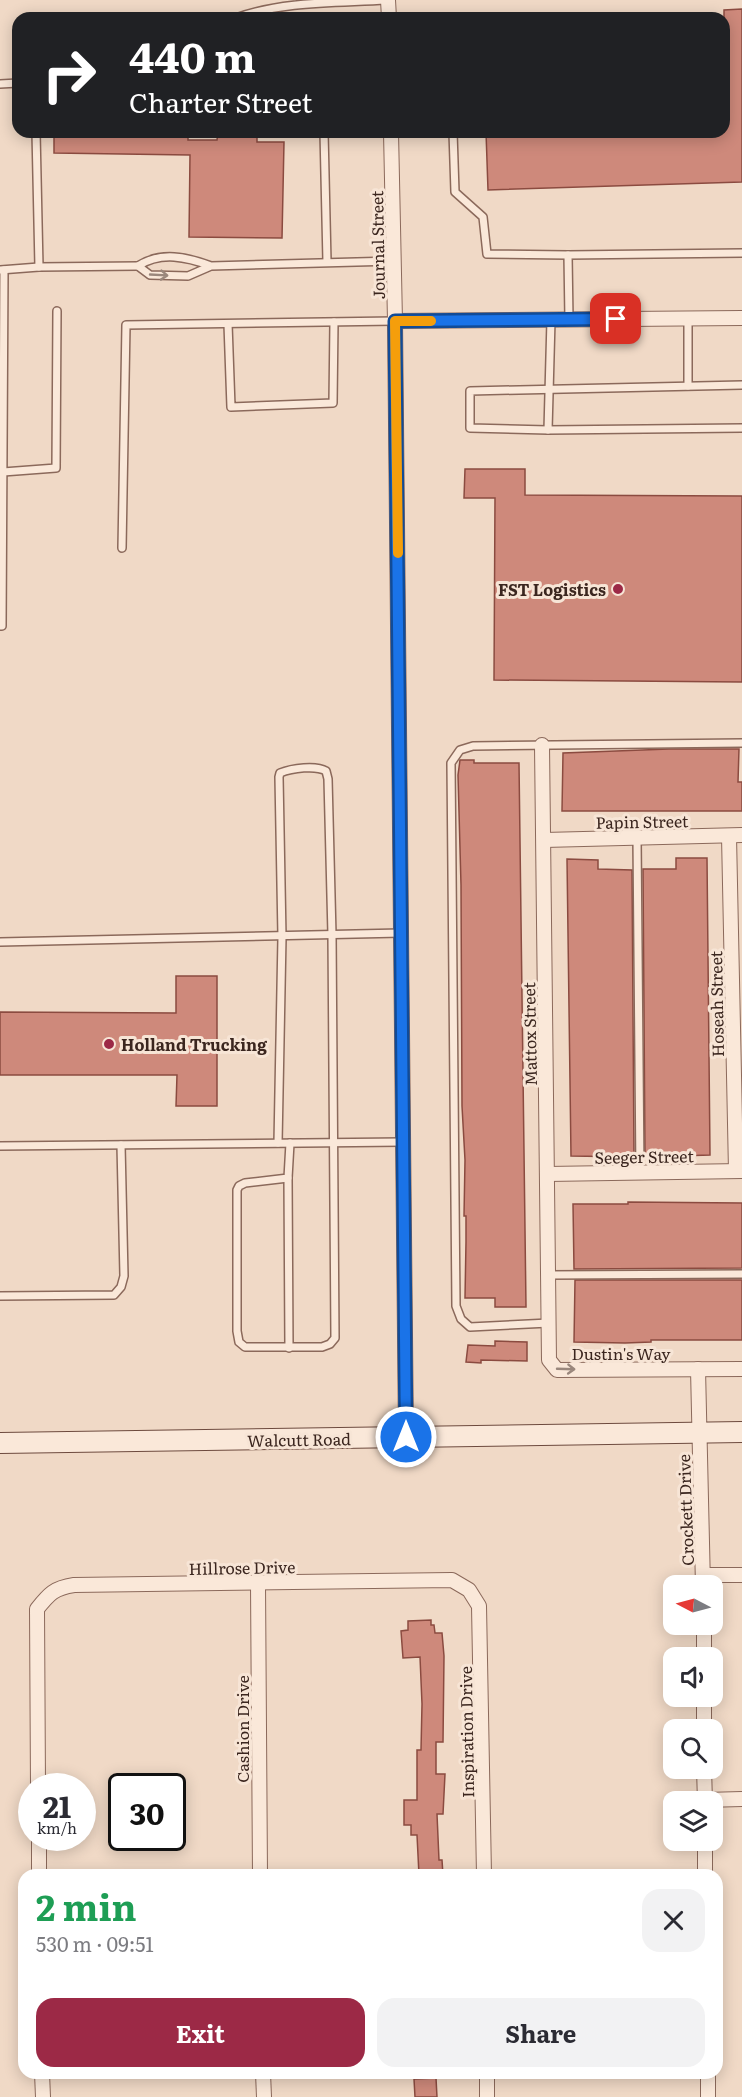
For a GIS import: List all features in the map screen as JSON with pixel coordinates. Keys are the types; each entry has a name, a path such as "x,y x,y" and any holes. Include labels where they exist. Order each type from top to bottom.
{"street":[{"name":"Journal Street","path":"391,138 406,1437"},
{"path":"395,321 742,318"},
{"name":"Mattox Street","path":"542,745 549,1323"},
{"name":"Papin Street","path":"544,840 736,835"},
{"name":"Hoseah Street","path":"736,835 739,1171"},
{"name":"Seeger Street","path":"547,1174 739,1171"},
{"name":"Dustin's Way","path":"549,1323 549,1360 557,1370 742,1369"},
{"path":"698,1370 699,1433"},
{"name":"Walcutt Road","path":"0,1443 742,1432"},
{"name":"Crockett Drive","path":"699,1433 703,1575"},
{"path":"723,1577 742,1575"},
{"name":"Hillrose Drive","path":"38,1773 37,1609 47,1596 59,1587 452,1580 470,1590"},
{"name":"Cashion Drive","path":"258,1584 260,1869"},
{"name":"Inspiration Drive","path":"470,1590 479,1606 481,1634 484,1869"},
{"path":"723,1800 742,1799"},
{"path":"39,1851 39,1869"},
{"path":"705,1851 705,1869"},
{"path":"42,2079 43,2097"},
{"path":"263,2079 264,2097"},
{"path":"487,2079 487,2097"},
{"path":"708,2079 708,2097"}],"lane":[{"path":"259,12 289,6 387,0"},
{"path":"36,138 39,267"},
{"path":"324,138 327,261"},
{"path":"453,138 455,192 483,217 487,254 742,253"},
{"path":"568,255 569,320"},
{"path":"0,626 2,626 3,472 2,270 39,267 138,266 150,258 169,257 189,258 211,266"},
{"path":"138,266 150,275 188,276 211,266 327,261 394,261"},
{"path":"3,472 56,468 57,310"},
{"path":"688,319 688,386"},
{"path":"548,430 551,320"},
{"path":"122,548 126,325 395,321"},
{"path":"228,324 231,407 333,403 334,322"},
{"path":"742,385 470,391 470,428 548,430 742,428"},
{"path":"549,1323 470,1327 460,1319 456,1306 451,763 459,750 473,746 742,743"},
{"path":"278,1143 282,937 279,777 280,773 287,770 321,768 327,771 328,779 332,935 335,1338 330,1344 322,1347 245,1347 239,1342 237,1319 237,1190 245,1183 288,1178"},
{"path":"636,838 640,1173"},
{"path":"0,942 401,933"},
{"path":"0,1146 404,1142"},
{"path":"289,1348 288,1178 290,1143"},
{"path":"0,1296 114,1295 121,1287 124,1276 121,1145"},
{"path":"548,1275 742,1274"}],"building":[{"path":"742,9 742,182 488,190 486,138 730,138 730,12 724,12 724,10"},
{"path":"54,138 217,140 217,138 257,138 257,142 284,142 282,238 189,237 190,155 54,153"},
{"name":"FST Logistics","path":"465,469 525,469 525,495 742,496 742,682 494,680 495,498 464,498"},
{"path":"739,749 738,782 742,782 742,811 562,811 563,753"},
{"path":"460,760 474,760 474,763 519,763 526,1307 495,1307 495,1298 465,1298 466,1216 464,1216 465,1160 462,1106 458,775"},
{"path":"676,858 707,858 710,1155 645,1157 643,869 676,869"},
{"path":"567,859 598,860 598,869 632,870 634,1157 571,1156"},
{"name":"Holland Trucking","path":"176,976 217,976 217,1106 176,1106 177,1075 0,1075 0,1012 176,1013"},
{"path":"628,1202 742,1203 742,1268 574,1269 573,1204 628,1204"},
{"path":"575,1280 742,1280 742,1340 574,1342"},
{"path":"495,1341 527,1342 527,1361 466,1362 468,1345 495,1346"},
{"path":"431,1620 435,1633 442,1633 443,1742 436,1742 436,1774 445,1774 443,1814 437,1814 439,1860 442,1860 443,1869 419,1869 417,1835 411,1835 411,1825 404,1825 404,1800 417,1800 417,1750 421,1750 422,1704 420,1657 403,1658 401,1631 408,1630 408,1621"},
{"path":"414,2079 436,2079 437,2097 415,2097"}],"slow traffic":[{"path":"398,553 395,321 431,321"}],"place":[{"name":"FST Logistics","path":"618,589"},
{"name":"Holland Trucking","path":"109,1044"}],"route":[{"path":"406,1437 395,321 616,319"}]}
